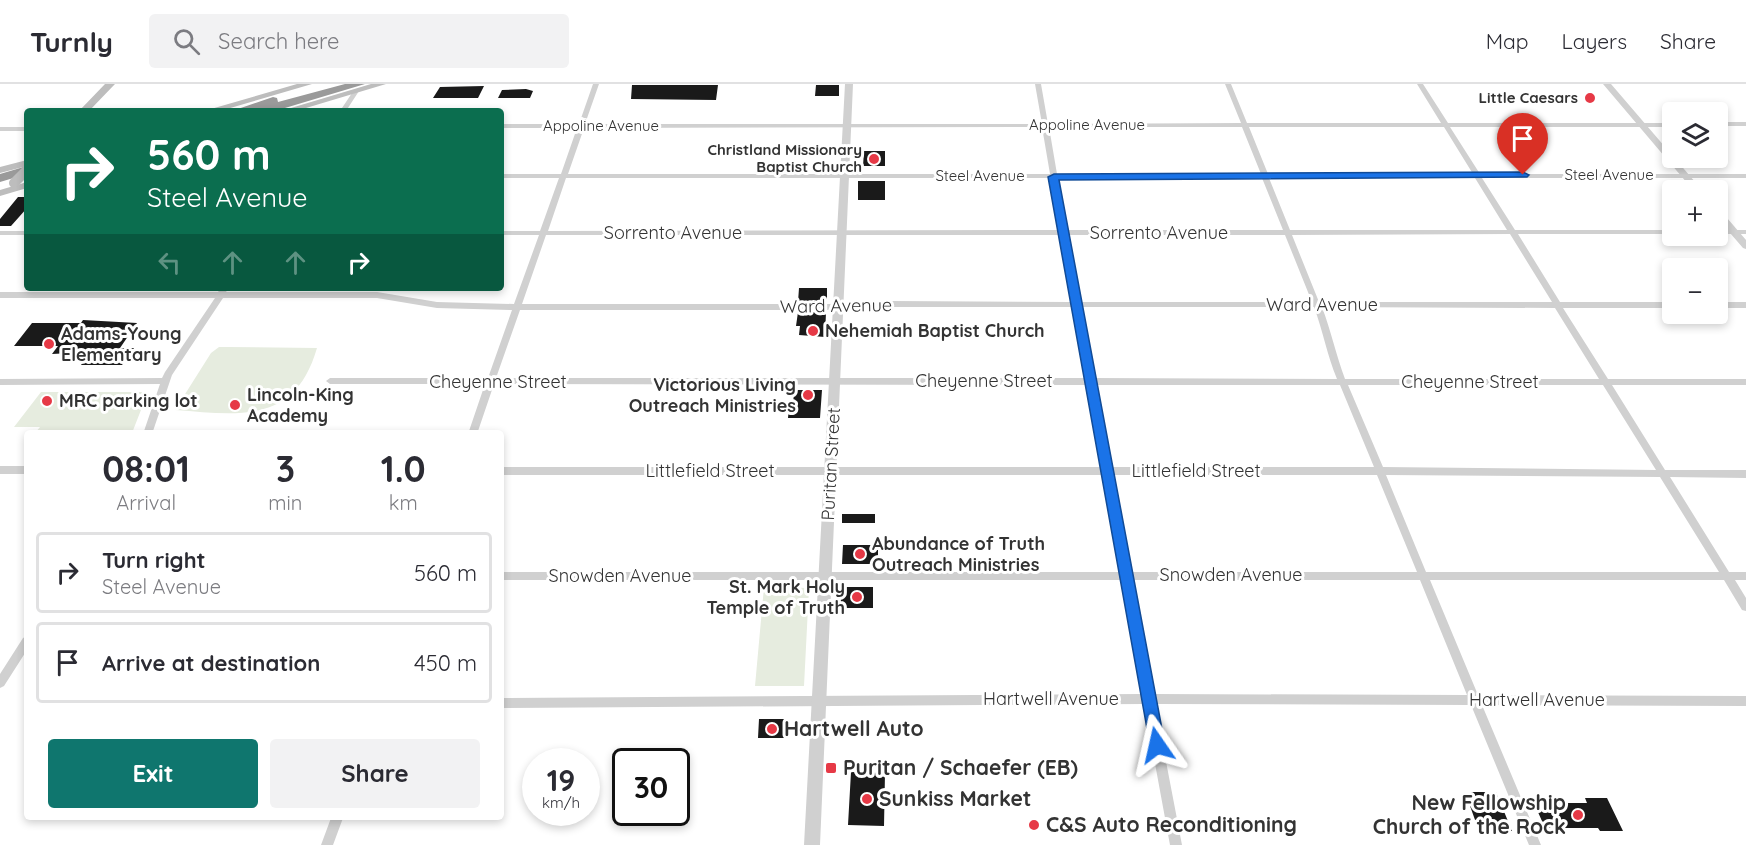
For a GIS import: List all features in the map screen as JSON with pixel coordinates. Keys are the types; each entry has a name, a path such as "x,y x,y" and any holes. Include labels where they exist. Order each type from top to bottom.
{"highway":[{"path":"249,108 335,84"},
{"path":"274,108 357,88"},
{"path":"5,183 24,172"}],"main road":[{"path":"87,108 110,84"},
{"path":"220,108 307,84"},
{"path":"295,108 357,88 381,84"},
{"path":"5,183 24,166"},
{"path":"5,183 24,185"}],"street":[{"path":"473,430 596,84"},
{"name":"Puritan Street","path":"812,845 849,84"},
{"path":"1038,84 1075,306 1176,845"},
{"path":"1228,84 1380,471 1534,845"},
{"path":"1420,84 1746,607"},
{"path":"1607,84 1689,180"},
{"path":"345,108 357,88"},
{"name":"Appoline Avenue","path":"504,126 1662,124"},
{"path":"1728,124 1746,124"},
{"path":"0,129 24,129"},
{"name":"Steel Avenue","path":"504,176 1746,176"},
{"path":"1728,225 1746,246"},
{"path":"0,232 24,233"},
{"name":"Sorrento Avenue","path":"504,233 1662,232"},
{"path":"1728,232 1746,232"},
{"path":"148,430 165,381 223,291"},
{"name":"Ward Avenue","path":"0,295 223,291 377,295 437,305 518,307 1662,305"},
{"path":"1728,305 1746,305"},
{"path":"0,382 165,381"},
{"name":"Cheyenne Street","path":"330,381 1746,382"},
{"path":"0,470 24,470"},
{"name":"Littlefield Street","path":"504,471 1380,471 1746,474"},
{"name":"Snowden Avenue","path":"504,576 1746,576"},
{"path":"0,683 24,646"},
{"name":"Hartwell Avenue","path":"504,703 1148,699 1746,701"},
{"path":"327,845 336,820"}],"shaded area":[{"path":"219,347 317,348 307,373 295,390 280,402 263,409 243,413 175,410 211,353"},
{"path":"41,392 148,392 133,430 38,430 40,427 14,427"},
{"path":"764,587 809,588 804,686 755,686"}],"building":[{"path":"632,85 718,85 716,100 631,99"},
{"path":"816,85 839,85 839,96 815,96"},
{"path":"484,86 478,98 433,98 440,87"},
{"path":"502,90 533,91 530,98 498,98"},
{"name":"Christland Missionary Baptist Church","path":"864,151 885,151 885,166 863,166"},
{"path":"858,181 885,181 885,200 858,200"},
{"path":"18,197 24,197 24,211 11,226 0,226 0,219"},
{"path":"799,288 827,288 827,301 798,302"},
{"path":"798,312 826,312 825,337 799,335 800,326 796,326"},
{"name":"Adams-Young Elementary","path":"83,320 137,323 120,348 134,348 122,365 81,365 90,352 52,354 58,346 14,346 32,323 81,323"},
{"path":"794,390 822,390 820,418 788,418 789,406 793,406"},
{"path":"842,514 875,514 875,523 842,523"},
{"name":"Abundance of Truth Outreach Ministries","path":"843,545 878,545 878,564 842,564"},
{"name":"St. Mark Holy Temple of Truth","path":"841,587 873,587 873,608 840,608"},
{"name":"Hartwell Auto","path":"759,719 786,719 785,738 758,738"},
{"name":"Sunkiss Market","path":"851,772 885,773 884,826 848,825"},
{"path":"1465,792 1496,792 1512,831 1479,831"},
{"name":"New Fellowship Church of the Rock","path":"1585,798 1607,798 1623,831 1600,831 1598,828 1545,828 1534,803 1587,803"}],"place":[{"name":"Little Caesars","path":"1590,98"},
{"name":"Christland Missionary Baptist Church","path":"874,159"},
{"name":"Nehemiah Baptist Church","path":"813,331"},
{"name":"Adams-Young Elementary","path":"49,344"},
{"name":"Victorious Living Outreach Ministries","path":"808,395"},
{"name":"MRC parking lot","path":"47,401"},
{"name":"Lincoln-King Academy","path":"235,405"},
{"name":"Abundance of Truth Outreach Ministries","path":"860,554"},
{"name":"St. Mark Holy Temple of Truth","path":"857,597"},
{"name":"Hartwell Auto","path":"772,729"},
{"name":"Puritan / Schaefer (EB)","path":"831,768"},
{"name":"Sunkiss Market","path":"867,799"},
{"name":"New Fellowship Church of the Rock","path":"1578,815"},
{"name":"C&S Auto Reconditioning","path":"1034,825"}],"route":[{"path":"1157,745 1124,575 1054,177 1523,175"}]}
